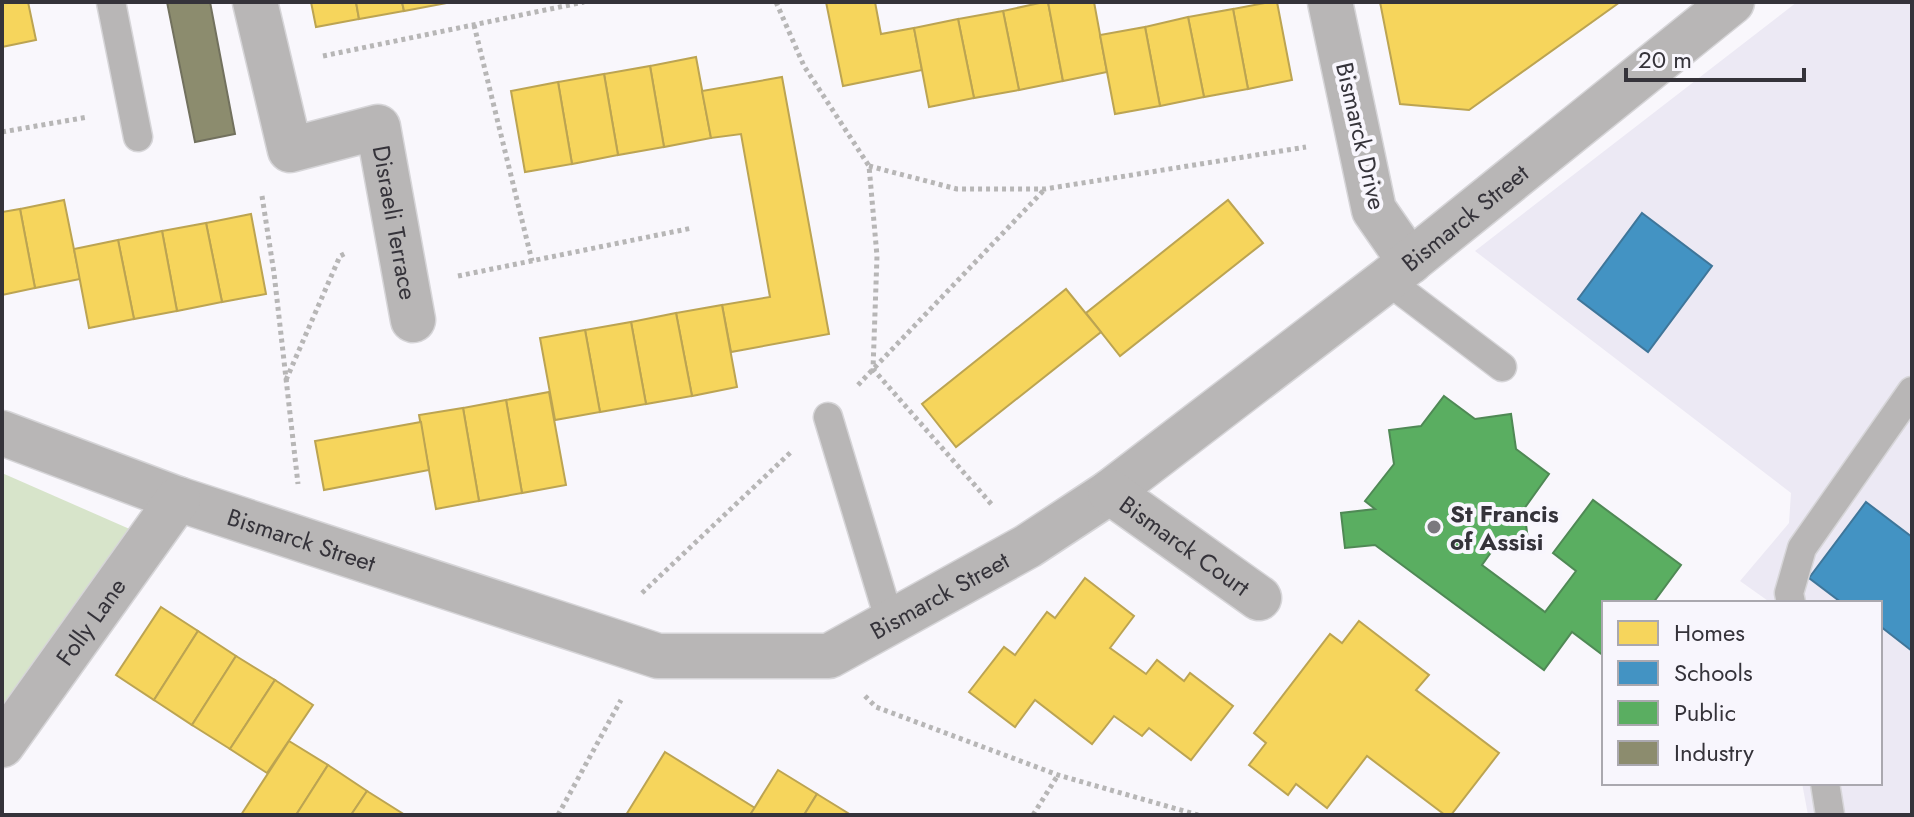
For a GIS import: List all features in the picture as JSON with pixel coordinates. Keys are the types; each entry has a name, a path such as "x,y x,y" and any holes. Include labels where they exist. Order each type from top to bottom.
{"street":[{"path":"255,2 290,150"},
{"name":"Bismarck Drive","path":"1330,2 1374,210 1398,271"},
{"name":"Bismarck Street","path":"2,433 178,499 658,656 829,656 1028,546 1110,492 1398,271 1732,2"},
{"name":"Disraeli Terrace","path":"290,150 378,127 410,303"},
{"name":"Bismarck Court","path":"1110,492 1259,598"},
{"name":"Folly Lane","path":"2,745 178,499"}],"lane":[{"path":"111,2 136,123"},
{"path":"1398,271 1502,367"},
{"path":"1791,601 1789,593 1802,548 1912,391"},
{"path":"828,417 890,622"},
{"path":"1825,785 1830,815"}],"path":[{"path":"271,67 584,2"},
{"path":"776,2 804,66 869,166 877,256 873,369 1028,546"},
{"path":"474,25 532,261"},
{"path":"2,132 136,123"},
{"path":"869,166 957,189 1045,189 1358,138"},
{"path":"290,150 260,182 274,273 304,540"},
{"path":"286,381 340,256 396,226"},
{"path":"410,303 532,261 692,228"},
{"path":"558,815 647,653"},
{"path":"829,656 876,707 1058,775 1198,815"},
{"path":"1033,815 1058,775"}],"shaded area":[{"path":"1797,2 1912,2 1912,815 1808,815 1802,785 1882,785 1882,601 1768,601 1740,581 1789,523 1791,493 1475,251"}],"green space":[{"path":"2,473 141,534 2,724"}],"building: Homes":[{"path":"2,2 28,2 36,40 2,47"},
{"path":"311,2 356,2 359,19 316,27"},
{"path":"356,2 402,2 404,11 359,19"},
{"path":"402,2 447,2 447,3 404,11"},
{"path":"826,2 875,2 881,34 914,28 922,70 843,86"},
{"path":"1048,2 1063,81 1019,90 1003,11"},
{"path":"1048,2 1094,2 1107,72 1063,81"},
{"path":"1277,2 1292,80 1248,89 1233,9"},
{"path":"1380,2 1620,2 1469,110 1400,104"},
{"path":"1233,9 1248,89 1204,97 1188,17"},
{"path":"1003,11 1019,90 974,98 958,19"},
{"path":"1188,17 1204,97 1160,106 1145,27"},
{"path":"958,19 974,98 929,107 914,28"},
{"path":"1145,27 1160,106 1115,114 1100,35"},
{"path":"696,57 711,138 664,147 650,66"},
{"path":"650,66 664,147 618,155 604,74"},
{"path":"604,74 618,155 572,164 558,82"},
{"path":"782,77 829,334 731,352 722,305 770,297 741,134 711,138 702,91"},
{"path":"558,82 572,164 525,172 511,91"},
{"path":"64,200 80,279 35,288 20,209"},
{"path":"1228,200 1263,243 1120,356 1086,313"},
{"path":"20,209 35,288 2,295 2,212"},
{"path":"251,214 266,294 222,302 206,223"},
{"path":"206,223 222,302 177,311 162,231"},
{"path":"162,231 177,311 134,319 118,240"},
{"path":"118,240 134,319 89,328 74,249"},
{"path":"1066,289 1101,332 956,447 922,404"},
{"path":"722,305 737,387 692,396 676,313"},
{"path":"676,313 692,396 646,404 631,322"},
{"path":"631,322 646,404 600,412 585,330"},
{"path":"585,330 600,412 555,420 540,338"},
{"path":"549,392 566,485 522,493 506,400"},
{"path":"506,400 522,493 479,501 463,408"},
{"path":"463,408 479,501 436,509 419,415"},
{"path":"421,422 429,470 324,490 315,441"},
{"path":"1085,578 1134,616 1110,648 1146,674 1157,660 1184,681 1190,673 1233,706 1191,760 1149,728 1142,736 1114,716 1092,744 1035,700 1015,727 969,692 1004,647 1015,655 1047,612 1055,618"},
{"path":"161,607 198,631 154,700 116,675"},
{"path":"1359,621 1429,675 1416,690 1499,753 1451,815 1445,815 1367,756 1327,808 1296,784 1288,795 1249,765 1266,743 1254,733 1330,634 1342,643"},
{"path":"198,631 236,656 192,725 154,700"},
{"path":"236,656 275,680 230,749 192,725"},
{"path":"275,680 313,705 267,773 230,749"},
{"path":"289,741 328,765 296,815 241,815"},
{"path":"665,752 755,808 750,815 626,815"},
{"path":"328,765 367,791 351,815 296,815"},
{"path":"778,770 817,794 804,815 750,815"},
{"path":"367,791 405,815 351,815"},
{"path":"817,794 851,815 804,815"}],"building: Schools":[{"path":"1642,213 1712,266 1648,352 1578,299"},
{"path":"1866,502 1912,537 1912,651 1882,628 1882,601 1839,601 1809,578"}],"building: Public":[{"name":"St Francis of Assisi","path":"1444,396 1475,419 1511,414 1516,449 1549,474 1524,509 1528,540 1497,544 1482,565 1545,612 1576,571 1553,553 1593,500 1681,565 1654,601 1602,601 1602,654 1572,632 1544,670 1375,545 1345,548 1341,513 1375,509 1365,501 1394,464 1389,430 1421,426"}],"building: Industry":[{"path":"167,2 210,2 235,134 195,142"}],"place":[{"name":"St Francis of Assisi","path":"1434,527"}]}
